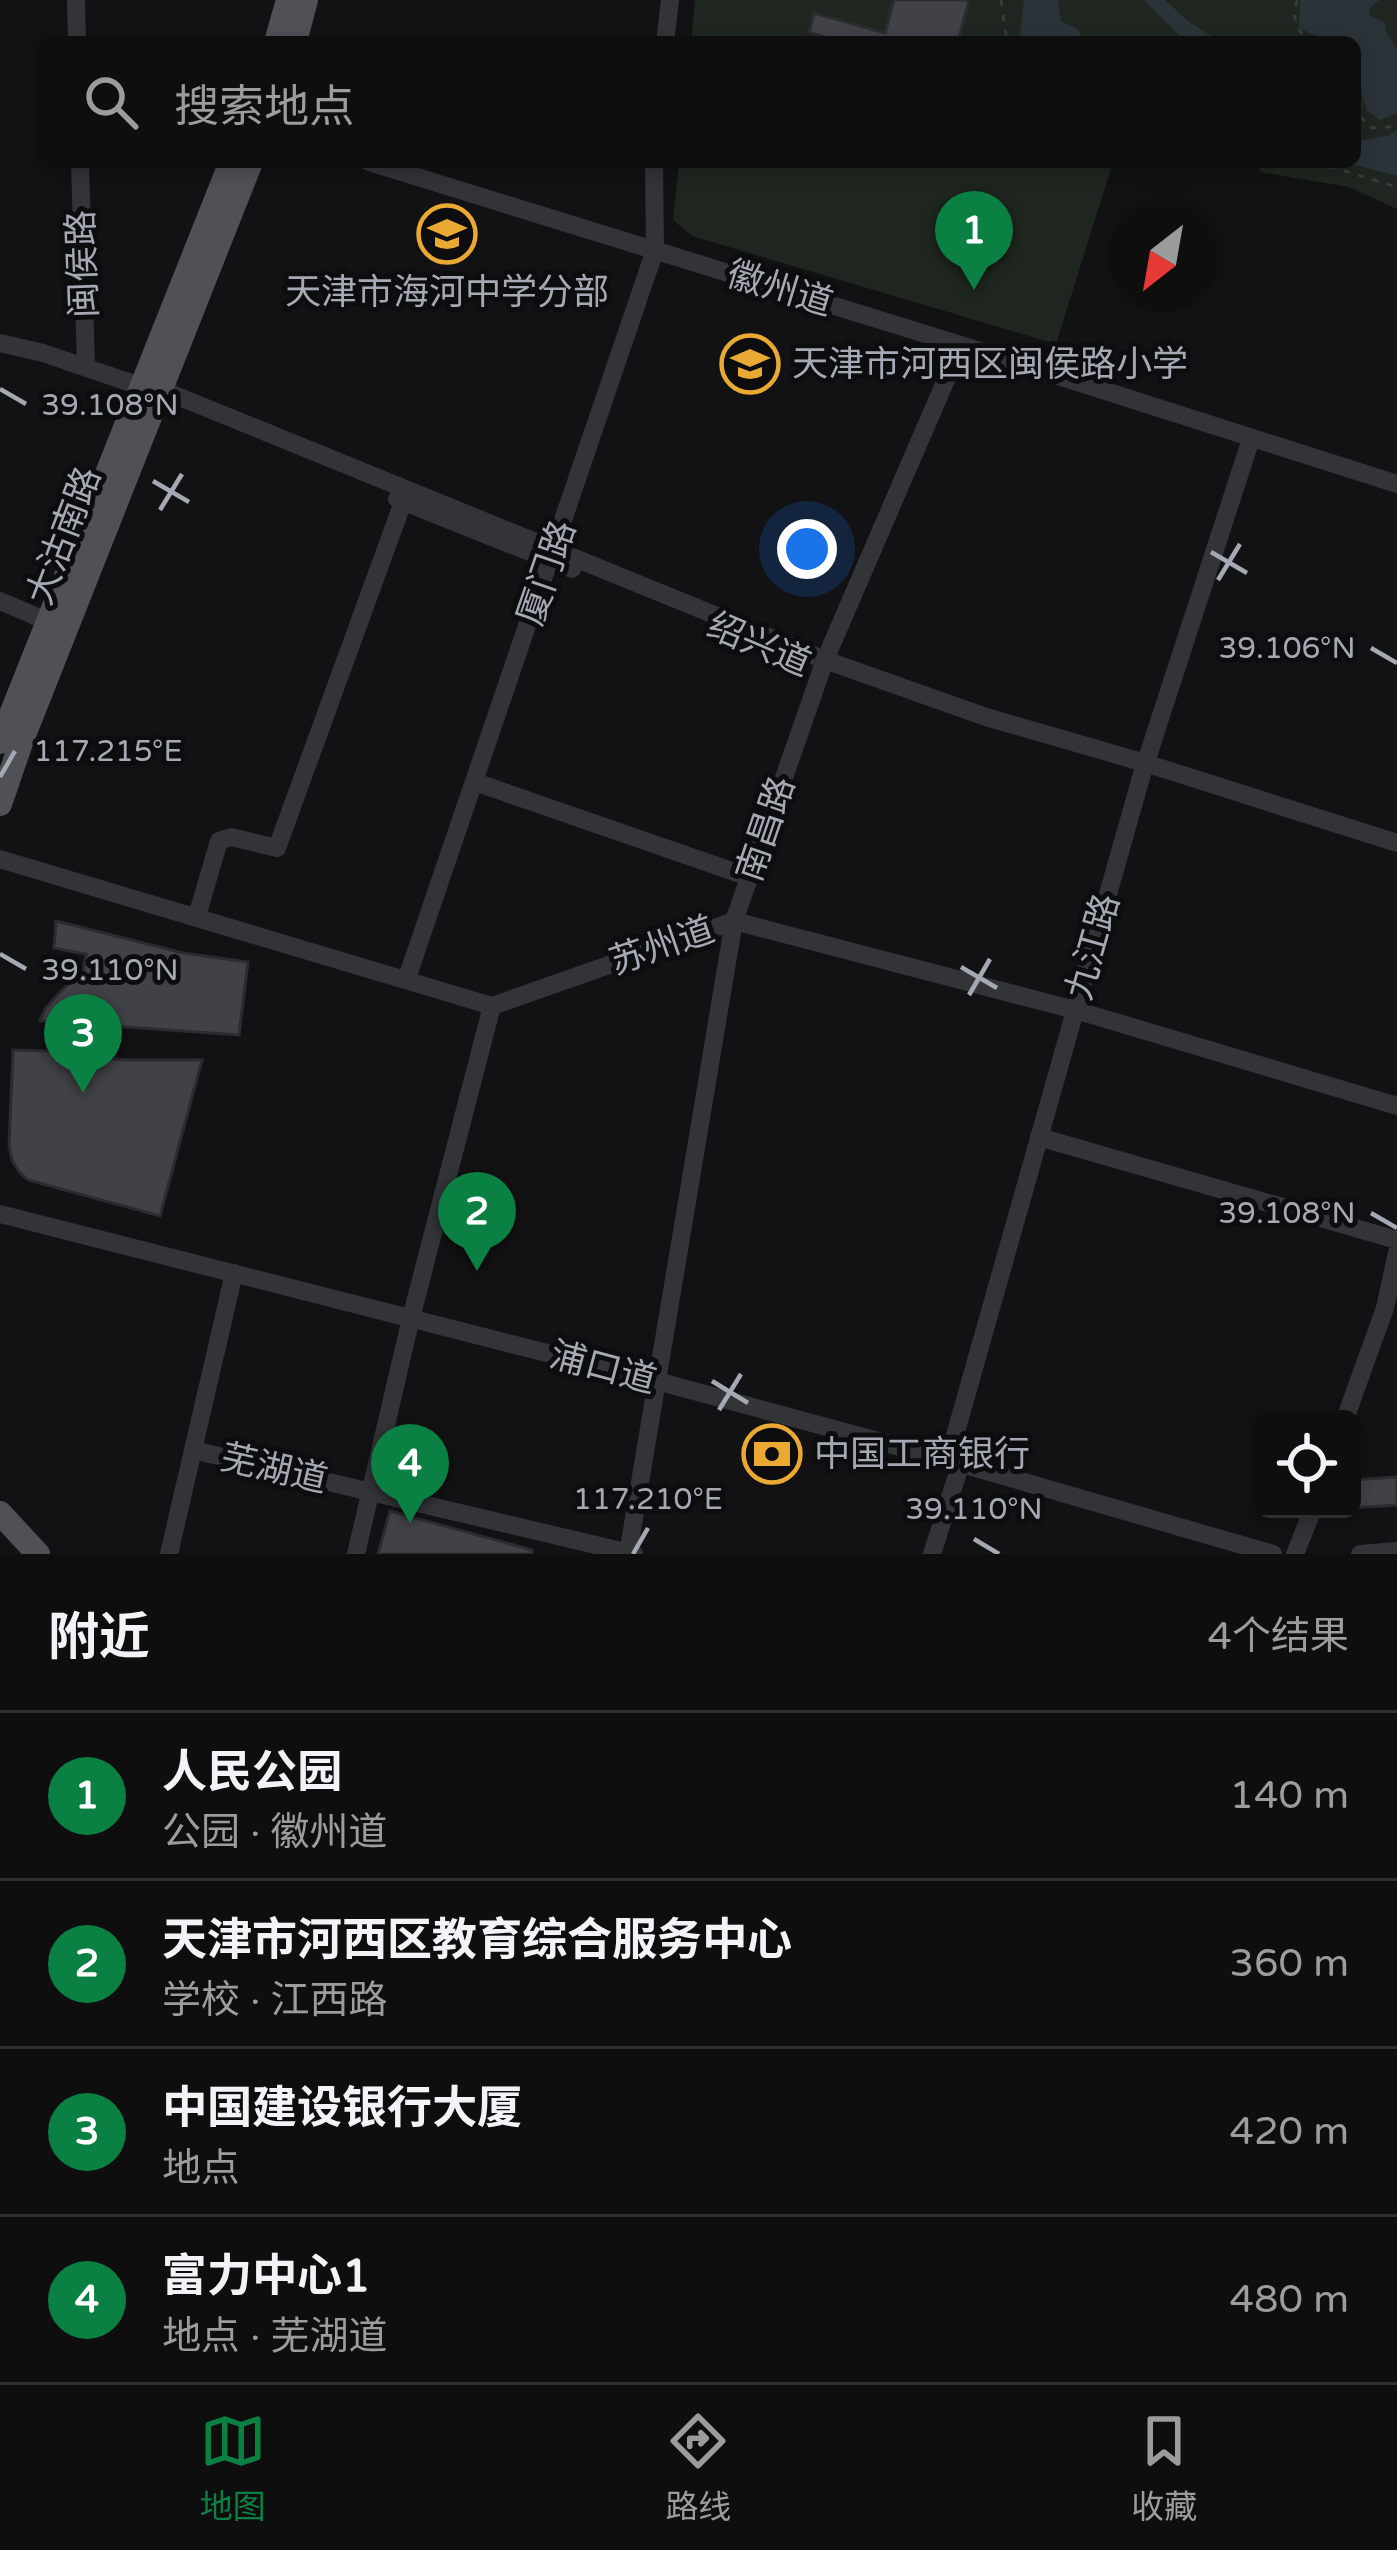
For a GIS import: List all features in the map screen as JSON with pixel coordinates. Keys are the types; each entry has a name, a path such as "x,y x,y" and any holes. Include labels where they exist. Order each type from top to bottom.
{"main road":[{"path":"278,36 288,0"},
{"path":"297,36 306,0"},
{"name":"大沽南路","path":"152,392 229,168"},
{"name":"大沽南路","path":"0,742 57,626 248,168"},
{"name":"大沽南路","path":"0,804 57,626"},
{"path":"0,1513 38,1554"}],"street":[{"path":"76,0 77,36"},
{"path":"666,36 670,0"},
{"name":"闽侯路","path":"80,168 86,367"},
{"name":"徽州道","path":"388,168 1397,484"},
{"name":"厦门路","path":"407,978 655,250 654,168"},
{"name":"绍兴道","path":"0,343 152,392 822,666 987,728 1144,768 1397,843"},
{"name":"南昌路","path":"630,1554 734,921 822,666 961,345"},
{"name":"绍兴道","path":"152,392 403,502 553,555"},
{"name":"九江路","path":"932,1554 1039,1137 1144,768 1251,439"},
{"path":"196,916 220,841 231,837 277,848 403,502"},
{"path":"0,602 57,626"},
{"name":"绍兴道","path":"1144,768 1397,854"},
{"path":"475,782 749,877"},
{"path":"0,859 492,1006 356,1554"},
{"name":"苏州道","path":"492,1006 734,921 1076,1010 1397,1106"},
{"path":"1039,1137 1397,1240"},
{"name":"浦口道","path":"0,1214 954,1461 1273,1554"},
{"path":"1348,1410 1385,1308 1397,1253"},
{"path":"169,1554 235,1273"},
{"name":"芜湖道","path":"193,1450 630,1554"},
{"path":"1294,1554 1308,1518"},
{"path":"1360,1554 1397,1551"}],"path":[{"path":"1000,0 1006,36"},
{"path":"1297,0 1295,26 1303,36"},
{"path":"1361,106 1369,128 1388,128 1397,122"},
{"path":"1335,168 1397,187"}],"shaded area":[{"path":"695,0 1397,0 1397,209 1349,187 1260,172 1259,168 1361,168 1361,36 692,36"},
{"path":"1024,0 1058,0 1061,21 1079,30 1080,36 1020,36"},
{"path":"1144,0 1165,0 1211,36 1180,36"},
{"path":"1300,0 1379,0 1369,15 1385,23 1397,48 1397,113 1380,120 1367,111 1361,85 1361,36 1316,36 1299,28"},
{"path":"1397,130 1397,176 1361,166 1361,140"},
{"path":"678,168 1111,168 1056,344 692,236 673,220"}],"building":[{"path":"894,0 969,0 960,36 821,36 809,32 814,13 885,33"},
{"path":"56,921 183,953 248,962 239,1035 40,1021 60,992 82,979 86,954 54,948"},
{"path":"13,1050 124,1060 202,1060 160,1216 28,1180 20,1173 9,1146"},
{"path":"1397,1477 1397,1505 1361,1507 1361,1479"},
{"path":"390,1511 532,1550 532,1554 378,1554"}],"place":[{"name":"天津市海河中学分部","path":"447,234"},
{"name":"人民公园","path":"974,290"},
{"name":"天津市河西区闽侯路小学","path":"750,364"},
{"name":"中国建设银行大厦","path":"83,1093"},
{"name":"天津市河西区教育综合服务中心","path":"477,1271"},
{"name":"中国工商银行","path":"772,1454"},
{"name":"富力中心1","path":"410,1523"}]}
